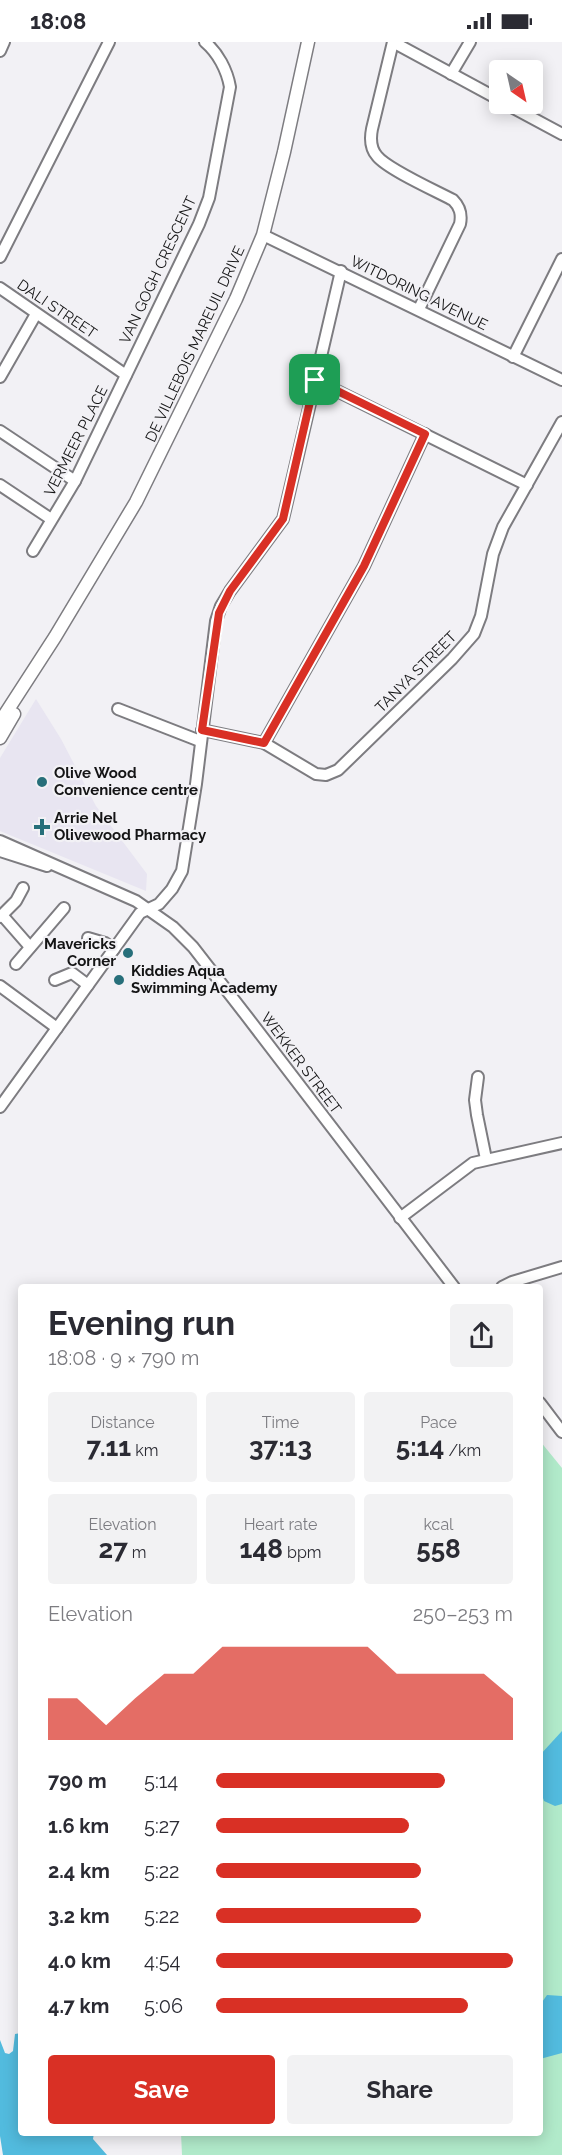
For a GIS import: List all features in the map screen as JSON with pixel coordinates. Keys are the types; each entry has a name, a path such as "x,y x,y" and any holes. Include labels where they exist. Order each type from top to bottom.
{"main road":[{"name":"DE VILLEBOIS MAREUIL DRIVE","path":"0,738 3,721 136,502 236,299 263,235 284,153 308,42"}],"street":[{"path":"0,51 4,42"},
{"path":"0,257 109,42"},
{"name":"VAN GOGH CRESCENT","path":"126,375 199,224 209,198 230,87 226,72 215,50 205,42"},
{"path":"419,309 460,224 462,215 453,200 379,159 370,142 393,42 489,94"},
{"path":"451,74 470,42"},
{"path":"525,114 562,134"},
{"name":"WITDORING AVENUE","path":"263,235 562,380"},
{"path":"513,357 562,259"},
{"path":"0,1107 140,913 159,904 172,889 182,871 219,613 230,591 283,519 341,271"},
{"name":"DALI STREET","path":"0,288 126,375"},
{"path":"0,377 36,314"},
{"name":"VERMEER PLACE","path":"33,551 75,481 126,375"},
{"path":"315,380 527,485"},
{"name":"TANYA STREET","path":"264,743 316,774 332,774 461,650 474,634 481,616 493,554 503,527 562,423"},
{"path":"0,431 75,481"},
{"path":"118,709 201,736 264,743 364,566 425,434"},
{"path":"0,485 51,519"},
{"name":"WEKKER STREET","path":"0,841 116,891 167,922 193,948 452,1284"},
{"name":"WEKKER STREET","path":"0,851 26,861 68,871"},
{"path":"23,888 16,901 1,916 30,947"},
{"path":"16,964 64,908"},
{"path":"88,938 105,943 114,949"},
{"path":"55,981 72,973 88,985"},
{"path":"0,986 57,1028"},
{"path":"478,1077 477,1115 486,1159"},
{"path":"400,1218 466,1167 486,1159 562,1143"},
{"path":"508,1284 562,1267"},
{"path":"543,1407 562,1432"}],"shaded area":[{"name":"Olive Wood Convenience centre","path":"36,699 61,739 96,806 147,874 146,891 0,831 0,758"}],"green space":[{"path":"543,1445 562,1468 562,2155 182,2155 181,2136 543,2136"}],"water":[{"path":"562,1731 562,1804 555,1806 544,1801 543,1752"},
{"path":"547,1995 562,1996 562,2053 543,2058 543,2001"},
{"path":"15,2034 18,2034 18,2136 94,2136 93,2139 107,2155 3,2155 0,2136 0,2040 5,2053 9,2054 13,2051"}],"place":[{"name":"Olive Wood Convenience centre","path":"42,782"},
{"name":"Arrie Nel Olivewood Pharmacy","path":"42,827"},
{"name":"Mavericks Corner","path":"128,953"},
{"name":"Kiddies Aqua Swimming Academy","path":"119,980"}],"route":[{"path":"315,380 425,434 364,566 264,743 202,730 216,621 221,606 230,591 283,519 315,380"}]}
